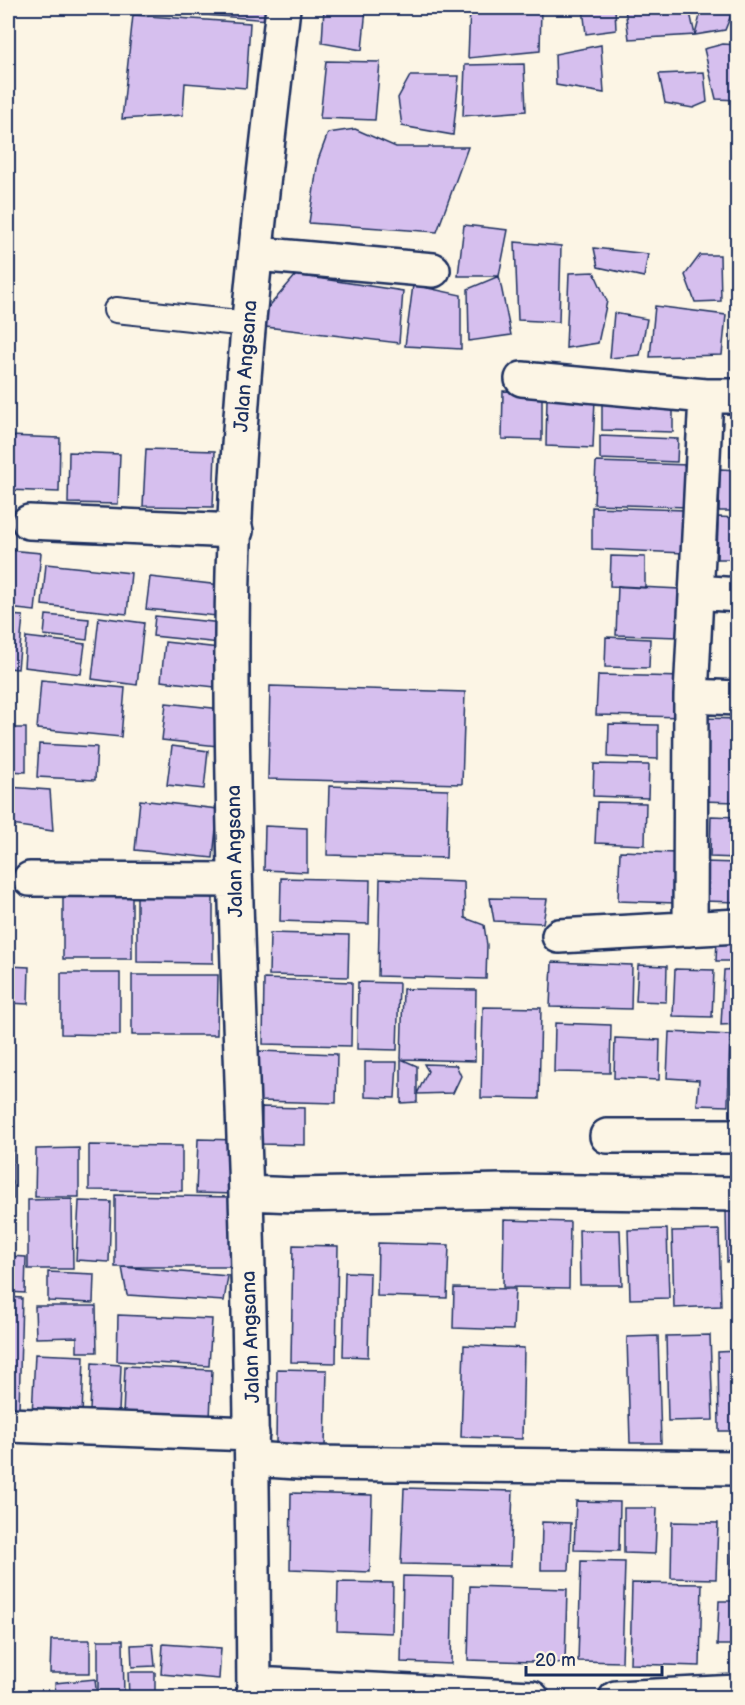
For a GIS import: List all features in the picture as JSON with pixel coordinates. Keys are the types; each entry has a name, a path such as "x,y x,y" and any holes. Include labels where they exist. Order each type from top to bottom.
{"street":[{"name":"Jalan Angsana","path":"254,1691 252,1447 246,1193 234,880 232,632 247,324 283,8"},
{"path":"256,254 433,270"},
{"path":"522,379 706,396 738,396"},
{"path":"690,929 691,696 706,396"},
{"path":"29,522 236,531"},
{"path":"696,592 738,595"},
{"path":"691,696 738,698"},
{"path":"30,879 234,880"},
{"path":"559,936 738,926"},
{"path":"607,1136 738,1136"},
{"path":"246,1193 295,1195 505,1191 738,1194"},
{"path":"8,1425 252,1447 312,1463 738,1468"},
{"path":"254,1691 532,1698"},
{"path":"616,1698 738,1692"}],"lane":[{"path":"116,310 247,324"}],"building":[{"path":"156,8 269,8 268,20 155,11"},
{"path":"324,8 366,8 362,50 322,43"},
{"path":"470,8 541,8 540,51 468,58"},
{"path":"583,8 615,8 616,30 586,34"},
{"path":"625,8 689,8 695,35 629,39"},
{"path":"702,8 734,8 725,30 695,35"},
{"path":"133,15 250,23 246,88 185,83 183,115 122,119"},
{"path":"723,44 738,45 738,100 716,99 704,49"},
{"path":"601,45 604,93 556,85 555,54"},
{"path":"326,61 380,62 375,120 320,118"},
{"path":"524,64 526,111 463,116 465,65"},
{"path":"704,72 707,102 693,108 665,103 659,74"},
{"path":"410,76 459,76 453,135 402,126 398,98"},
{"path":"355,129 396,147 468,147 437,232 309,223 318,160 328,133"},
{"path":"464,225 508,230 499,276 458,276"},
{"path":"515,242 561,246 559,322 518,320"},
{"path":"594,248 648,254 644,277 598,267"},
{"path":"700,255 720,255 721,301 695,302 685,275"},
{"path":"594,272 607,301 598,343 566,348 569,273"},
{"path":"296,275 403,291 399,343 266,327 265,311"},
{"path":"499,276 511,335 469,341 468,289"},
{"path":"413,285 461,295 461,349 405,346"},
{"path":"655,306 726,315 722,355 650,357"},
{"path":"614,313 647,319 640,355 610,358"},
{"path":"735,315 738,315 738,353 733,353"},
{"path":"503,391 542,392 542,440 502,439"},
{"path":"547,396 595,398 593,448 546,446"},
{"path":"602,397 673,400 673,432 602,430"},
{"path":"731,415 738,415 738,456 730,456"},
{"path":"8,436 60,438 59,492 8,490"},
{"path":"600,436 678,439 677,462 600,459"},
{"path":"146,449 215,451 213,507 143,506"},
{"path":"69,452 120,454 118,504 68,503"},
{"path":"596,462 688,465 687,507 594,504"},
{"path":"720,469 738,470 738,511 719,511"},
{"path":"592,507 685,510 684,553 592,549"},
{"path":"718,517 738,518 738,559 717,559"},
{"path":"8,550 41,553 35,611 8,608"},
{"path":"611,556 645,557 645,588 610,586"},
{"path":"46,564 131,573 127,614 42,605"},
{"path":"150,577 220,585 217,616 146,609"},
{"path":"618,586 680,589 678,637 616,635"},
{"path":"8,615 23,616 18,669 8,668"},
{"path":"46,615 89,619 87,640 44,635"},
{"path":"155,616 222,623 220,643 153,636"},
{"path":"99,617 144,623 137,685 92,679"},
{"path":"26,637 85,644 81,674 24,667"},
{"path":"606,637 650,639 649,668 605,667"},
{"path":"165,642 228,649 224,688 161,681"},
{"path":"598,675 686,677 685,717 596,715"},
{"path":"41,680 125,688 121,737 37,729"},
{"path":"270,686 465,692 462,784 268,779"},
{"path":"166,703 231,710 227,747 162,740"},
{"path":"702,718 738,719 738,802 700,801"},
{"path":"609,724 658,725 658,759 608,757"},
{"path":"8,728 26,728 26,772 8,771"},
{"path":"39,744 97,747 95,780 37,777"},
{"path":"172,746 208,751 204,789 167,785"},
{"path":"594,764 649,765 648,798 593,796"},
{"path":"329,786 448,790 446,858 327,855"},
{"path":"8,787 50,790 53,831 12,825 8,878"},
{"path":"140,800 218,809 213,858 135,850"},
{"path":"597,802 646,803 645,845 595,843"},
{"path":"711,816 738,817 738,858 710,857"},
{"path":"265,826 307,828 307,872 264,870"},
{"path":"620,851 677,853 675,903 618,901"},
{"path":"704,862 738,863 738,902 703,901"},
{"path":"281,878 370,880 369,924 280,921"},
{"path":"380,879 464,882 465,918 484,925 487,945 486,979 378,976"},
{"path":"80,886 132,898 132,959 63,959 63,898"},
{"path":"137,892 213,893 213,963 137,962"},
{"path":"490,898 547,899 543,923 494,921"},
{"path":"270,933 349,935 348,977 269,975"},
{"path":"717,940 738,943 738,961 716,961"},
{"path":"552,962 632,965 631,1009 550,1007"},
{"path":"638,965 667,966 666,1002 636,1001"},
{"path":"8,966 29,967 28,1004 8,1003"},
{"path":"675,969 714,970 712,1017 673,1016"},
{"path":"738,969 738,1024 721,1025 724,970"},
{"path":"61,973 120,973 120,1035 61,1034"},
{"path":"132,975 218,975 217,1035 132,1035"},
{"path":"264,979 352,982 351,1046 263,1044"},
{"path":"358,982 399,983 397,1050 357,1049"},
{"path":"403,989 476,990 475,1061 401,1059"},
{"path":"483,1007 541,1008 539,1099 481,1098"},
{"path":"555,1023 611,1025 610,1073 554,1072"},
{"path":"735,1029 738,1030 738,1097 732,1097"},
{"path":"669,1032 730,1035 728,1106 697,1105 699,1080 667,1078"},
{"path":"615,1038 660,1040 659,1080 614,1078"},
{"path":"259,1051 337,1054 336,1103 258,1101"},
{"path":"401,1059 417,1066 417,1102 401,1103"},
{"path":"365,1062 397,1062 395,1098 365,1097"},
{"path":"424,1064 456,1065 461,1076 453,1093 417,1094 428,1071"},
{"path":"262,1107 305,1108 305,1145 261,1144"},
{"path":"198,1139 238,1140 236,1194 196,1193"},
{"path":"8,1141 13,1141 13,1199 8,1199"},
{"path":"89,1145 182,1146 182,1191 89,1190"},
{"path":"79,1148 79,1197 35,1197 36,1149"},
{"path":"115,1195 232,1197 232,1267 115,1267"},
{"path":"72,1199 73,1269 28,1269 28,1200"},
{"path":"79,1201 111,1202 109,1262 76,1260"},
{"path":"726,1210 738,1210 738,1261 727,1262"},
{"path":"504,1220 570,1222 569,1288 503,1287"},
{"path":"667,1229 669,1298 630,1299 628,1230"},
{"path":"579,1230 620,1230 622,1285 580,1285"},
{"path":"719,1230 721,1306 674,1308 672,1231"},
{"path":"378,1243 449,1245 447,1298 377,1296"},
{"path":"293,1245 338,1246 336,1363 291,1362"},
{"path":"8,1256 26,1257 25,1293 8,1292"},
{"path":"122,1267 228,1276 224,1301 127,1295"},
{"path":"48,1272 94,1274 93,1303 48,1301"},
{"path":"345,1272 370,1273 368,1357 343,1356"},
{"path":"454,1288 515,1289 513,1330 453,1328"},
{"path":"8,1297 22,1298 19,1409 8,1409"},
{"path":"35,1306 96,1306 97,1352 77,1352 77,1337 36,1338"},
{"path":"118,1315 212,1319 209,1366 117,1361"},
{"path":"710,1335 713,1420 668,1421 666,1336"},
{"path":"658,1336 661,1443 630,1443 627,1337"},
{"path":"464,1345 524,1348 522,1439 461,1437"},
{"path":"738,1351 738,1431 719,1431 718,1352"},
{"path":"35,1354 84,1356 82,1417 32,1415"},
{"path":"92,1363 121,1365 119,1412 90,1411"},
{"path":"125,1366 212,1370 210,1420 123,1416"},
{"path":"277,1369 327,1370 325,1446 276,1444"},
{"path":"404,1488 513,1491 510,1566 401,1564"},
{"path":"291,1493 372,1495 370,1572 290,1569"},
{"path":"576,1501 620,1502 619,1551 574,1550"},
{"path":"734,1501 738,1501 738,1577 731,1577"},
{"path":"624,1508 657,1508 655,1554 624,1553"},
{"path":"542,1522 571,1523 569,1570 541,1570"},
{"path":"672,1522 718,1523 716,1579 671,1578"},
{"path":"581,1561 625,1562 622,1662 578,1661"},
{"path":"403,1576 453,1577 451,1664 401,1662"},
{"path":"338,1582 393,1583 392,1633 337,1631"},
{"path":"632,1583 702,1584 700,1666 630,1664"},
{"path":"470,1586 567,1589 565,1663 468,1660"},
{"path":"719,1601 738,1601 738,1645 717,1645"},
{"path":"51,1640 90,1640 90,1673 50,1673"},
{"path":"98,1640 123,1640 124,1698 98,1698"},
{"path":"153,1644 155,1666 132,1667 131,1645"},
{"path":"163,1644 221,1648 219,1679 161,1674"},
{"path":"128,1672 155,1672 155,1698 129,1698"},
{"path":"95,1679 97,1698 56,1698 55,1683"}]}
